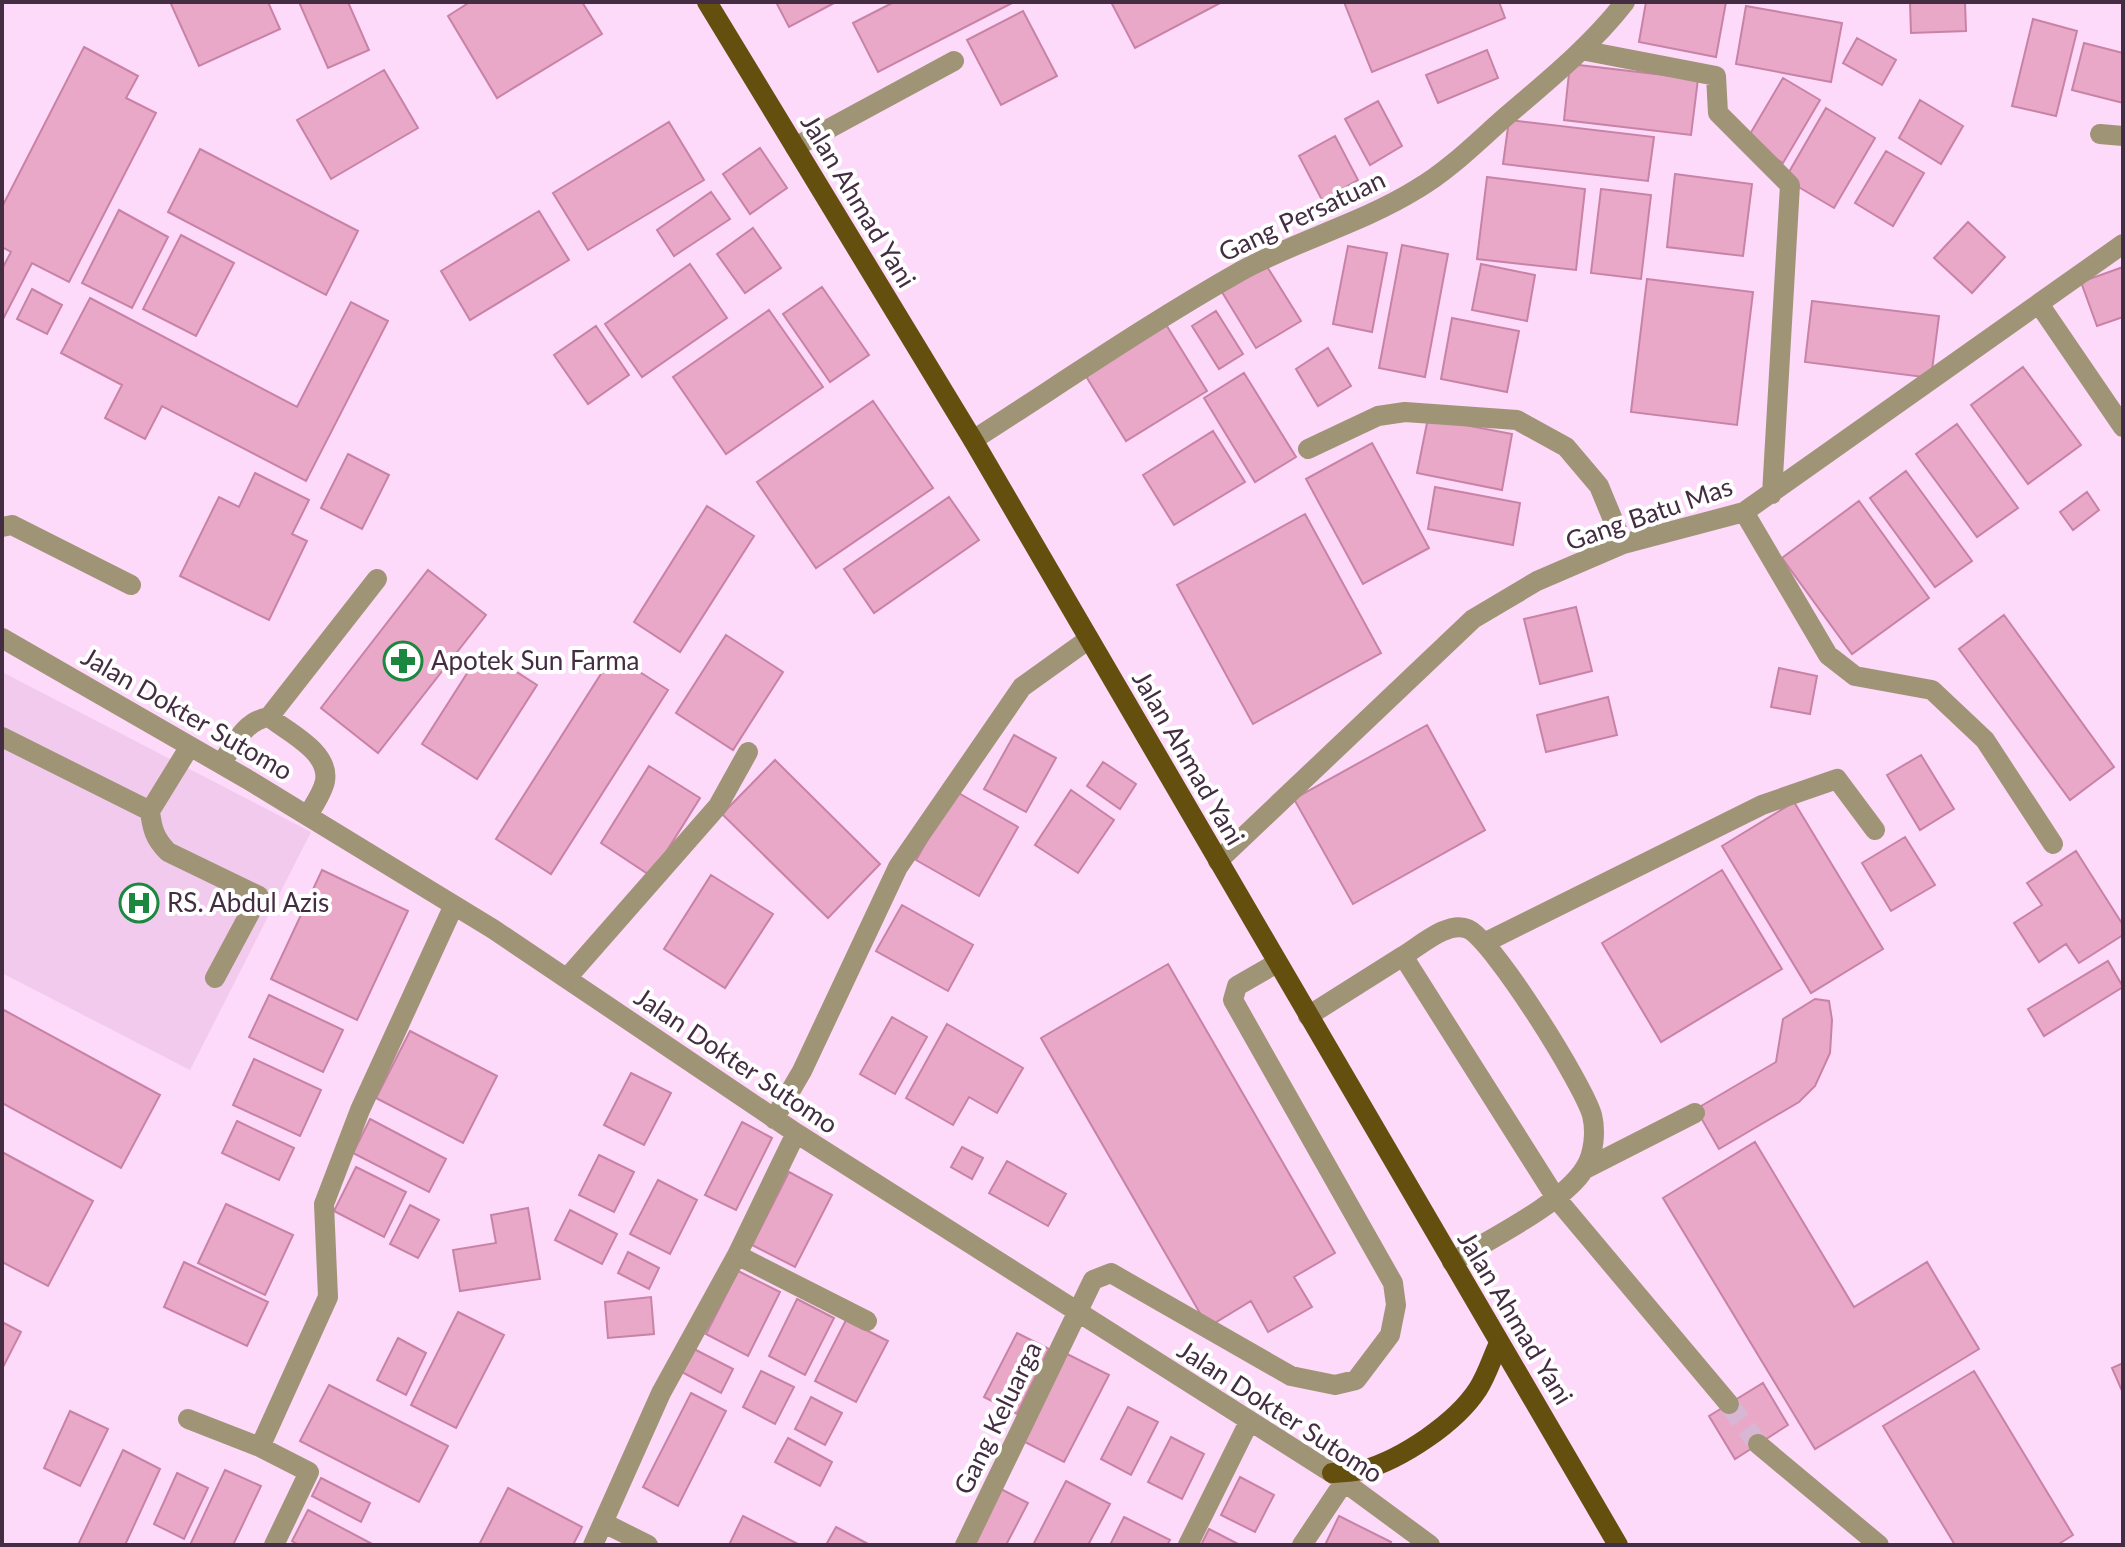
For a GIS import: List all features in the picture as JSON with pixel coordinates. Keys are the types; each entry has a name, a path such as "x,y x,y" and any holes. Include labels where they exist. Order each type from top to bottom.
{"main road":[{"name":"Jalan Ahmad Yani","path":"707,2 973,440 1618,1545"},
{"path":"1338,1477 1378,1465 1450,1420 1478,1389 1499,1343"}],"street":[{"name":"Gang Persatuan","path":"973,440 1178,308 1244,270 1294,244 1365,216 1419,188 1476,143 1581,50 1625,2"},
{"path":"1581,50 1716,76 1718,113 1790,185 1772,494"},
{"path":"795,147 954,61"},
{"path":"2100,134 2123,136"},
{"name":"Gang Batu Mas","path":"1218,861 1473,619 1537,581 1623,544 1744,512 2123,244"},
{"path":"2039,304 2123,427"},
{"path":"1308,449 1378,416 1405,412 1517,420 1566,447 1599,486 1623,544"},
{"path":"1744,512 1828,655 1855,676 1932,690 1985,740 2053,844"},
{"path":"2,527 12,525 131,585"},
{"path":"221,764 247,726 257,719 269,717 377,579"},
{"name":"Jalan Dokter Sutomo","path":"2,638 308,815 454,905 774,1119 1338,1477 1430,1545"},
{"path":"774,1119 802,1071 898,867 1022,687 1089,639"},
{"path":"269,717 320,757 326,769 324,784 308,815"},
{"path":"2,737 150,811"},
{"path":"190,746 150,811 152,831 168,852 259,896 215,978"},
{"path":"567,978 718,806 748,752"},
{"path":"1486,942 1762,805 1837,779 1875,830"},
{"path":"260,1447 328,1297 324,1204 360,1110 454,905"},
{"path":"1308,1016 1450,928 1467,928 1486,942 1563,1056 1592,1116 1594,1145 1585,1169"},
{"path":"1403,956 1556,1198 1729,1404"},
{"name":"Gang Keluarga","path":"965,1545 1093,1280 1111,1273 1291,1376 1335,1385 1356,1380 1390,1335 1396,1305 1393,1283 1233,1000 1237,986 1277,963"},
{"path":"1452,1262 1556,1198 1585,1169 1695,1113"},
{"path":"593,1545 661,1393 737,1255 796,1133"},
{"path":"737,1255 867,1321"},
{"path":"188,1419 260,1447 309,1472 274,1545"},
{"path":"1188,1545 1249,1422"},
{"path":"1758,1444 1879,1545"},
{"path":"1302,1545 1338,1477"},
{"path":"604,1523 648,1545"}],"shaded area":[{"name":"RS. Abdul Azis","path":"2,672 311,832 190,1070 2,973"}],"building":[{"path":"268,2 280,29 199,66 171,4"},
{"path":"299,2 348,2 369,50 328,68"},
{"path":"470,2 582,2 602,34 497,98 448,16"},
{"path":"776,2 836,2 789,27"},
{"path":"894,2 1014,2 878,72 853,23"},
{"path":"1111,2 1222,2 1135,48"},
{"path":"1344,2 1499,2 1505,18 1372,72"},
{"path":"1646,2 1726,2 1716,57 1639,42"},
{"path":"1910,2 1965,2 1966,31 1911,33"},
{"path":"1746,6 1842,23 1831,82 1736,64"},
{"path":"1023,11 1057,76 1001,105 967,40"},
{"path":"2033,19 2077,31 2056,116 2012,106"},
{"path":"1857,38 1896,60 1882,85 1843,63"},
{"path":"2084,43 2123,53 2123,103 2072,90"},
{"path":"84,47 138,76 126,98 156,113 69,282 32,263 2,321 2,269 11,252 2,247 2,207"},
{"path":"1487,50 1498,78 1438,103 1426,75"},
{"path":"1570,64 1698,79 1691,135 1564,120"},
{"path":"384,70 418,128 331,179 297,120"},
{"path":"1783,78 1820,100 1783,163 1746,141"},
{"path":"1920,100 1963,126 1941,164 1899,138"},
{"path":"1378,101 1402,146 1370,165 1345,119"},
{"path":"1826,108 1875,138 1834,208 1785,179"},
{"path":"1509,120 1654,137 1648,181 1503,164"},
{"path":"669,122 704,180 588,250 553,193"},
{"path":"1335,136 1358,180 1322,200 1299,156"},
{"path":"760,148 787,188 750,214 723,174"},
{"path":"200,149 358,231 326,295 168,212"},
{"path":"1886,151 1924,173 1893,226 1855,203"},
{"path":"1675,174 1752,184 1743,256 1667,247"},
{"path":"1487,177 1585,189 1576,270 1477,259"},
{"path":"1601,189 1651,195 1641,279 1591,273"},
{"path":"711,192 730,219 674,256 657,230"},
{"path":"119,210 168,237 132,308 82,283"},
{"path":"539,211 569,260 470,320 441,271"},
{"path":"1968,222 2005,257 1972,293 1934,258"},
{"path":"753,228 781,268 745,293 717,254"},
{"path":"181,235 234,263 196,336 143,309"},
{"path":"1402,245 1448,254 1425,377 1379,368"},
{"path":"1348,246 1387,253 1372,332 1333,324"},
{"path":"690,264 727,318 642,377 605,324"},
{"path":"1481,264 1535,275 1527,321 1472,310"},
{"path":"1266,265 1301,321 1256,348 1222,292"},
{"path":"2123,267 2123,317 2097,326 2081,282"},
{"path":"1647,279 1753,292 1737,425 1631,412"},
{"path":"822,287 869,355 830,382 783,314"},
{"path":"32,289 62,305 47,334 17,319"},
{"path":"90,298 297,407 351,302 388,321 306,481 162,406 145,439 105,418 122,385 61,353"},
{"path":"1812,301 1939,316 1931,378 1805,362"},
{"path":"769,310 823,387 726,454 673,377"},
{"path":"1216,311 1243,354 1219,369 1192,326"},
{"path":"1452,318 1519,331 1507,392 1441,379"},
{"path":"1165,323 1207,391 1126,441 1084,373"},
{"path":"596,326 629,375 588,404 554,355"},
{"path":"1328,348 1351,386 1318,406 1296,369"},
{"path":"2023,367 2081,445 2028,484 1971,405"},
{"path":"1244,373 1296,457 1255,482 1204,398"},
{"path":"873,401 933,488 816,568 757,482"},
{"path":"1428,418 1512,434 1502,490 1417,473"},
{"path":"1957,424 2018,508 1977,537 1916,454"},
{"path":"1213,431 1245,482 1174,525 1143,475"},
{"path":"1372,443 1429,548 1363,584 1306,479"},
{"path":"348,454 389,475 362,529 321,508"},
{"path":"1906,471 1972,561 1935,587 1870,498"},
{"path":"255,473 309,500 292,534 307,541 269,620 180,576 219,497 239,507"},
{"path":"1435,487 1520,503 1513,545 1428,529"},
{"path":"2087,492 2099,510 2073,530 2060,512"},
{"path":"949,497 979,540 874,613 844,569"},
{"path":"1859,501 1929,598 1852,654 1782,558"},
{"path":"707,506 754,536 680,652 634,622"},
{"path":"1305,514 1381,653 1253,724 1177,585"},
{"name":"Apotek Sun Farma","path":"428,570 486,615 378,753 321,708"},
{"path":"1576,607 1592,671 1540,684 1524,619"},
{"path":"2004,615 2114,767 2070,800 1959,649"},
{"path":"726,635 783,672 733,750 676,713"},
{"path":"482,650 537,685 477,779 422,744"},
{"path":"613,655 668,690 551,874 496,839"},
{"path":"1779,668 1817,676 1810,714 1771,707"},
{"path":"1608,697 1617,735 1546,752 1537,715"},
{"path":"1427,725 1485,830 1353,904 1294,799"},
{"path":"1014,735 1056,758 1026,812 984,789"},
{"path":"1921,755 1954,809 1920,830 1887,775"},
{"path":"775,760 880,864 828,918 722,814"},
{"path":"1103,762 1136,784 1120,809 1087,786"},
{"path":"649,766 700,798 651,876 601,843"},
{"path":"1071,790 1114,820 1078,873 1035,845"},
{"path":"955,791 1018,827 979,896 916,860"},
{"path":"1794,802 1883,949 1811,993 1722,846"},
{"path":"1905,837 1935,885 1891,911 1862,863"},
{"path":"2076,851 2123,925 2123,935 2079,963 2066,944 2039,962 2014,923 2042,905 2027,883"},
{"path":"322,870 408,911 357,1020 271,979"},
{"path":"1722,870 1782,969 1661,1042 1602,943"},
{"path":"711,875 773,914 725,988 664,949"},
{"path":"902,905 973,945 948,991 876,951"},
{"path":"2108,961 2123,987 2044,1036 2028,1009"},
{"path":"1168,964 1335,1253 1294,1277 1312,1307 1268,1332 1251,1301 1208,1327 1041,1038"},
{"path":"269,995 343,1030 323,1072 249,1037"},
{"path":"1815,999 1829,1001 1832,1020 1830,1053 1815,1086 1799,1102 1719,1149 1696,1109 1776,1062 1783,1019"},
{"path":"2,1009 160,1095 121,1168 2,1103"},
{"path":"892,1017 927,1037 895,1094 860,1074"},
{"path":"947,1024 1023,1068 997,1113 969,1097 953,1125 906,1098"},
{"path":"410,1031 497,1076 463,1143 376,1098"},
{"path":"254,1059 321,1090 300,1136 233,1105"},
{"path":"631,1073 671,1093 644,1145 604,1125"},
{"path":"370,1119 446,1159 429,1192 353,1153"},
{"path":"237,1121 294,1148 279,1180 222,1153"},
{"path":"742,1122 772,1138 736,1210 705,1195"},
{"path":"1755,1142 1854,1307 1927,1262 1979,1349 1815,1449 1663,1198"},
{"path":"962,1147 983,1158 972,1179 951,1167"},
{"path":"2,1152 93,1201 48,1286 2,1262"},
{"path":"599,1155 634,1172 614,1212 579,1195"},
{"path":"1007,1161 1066,1194 1048,1226 989,1193"},
{"path":"356,1167 406,1192 384,1237 334,1211"},
{"path":"789,1172 832,1195 795,1267 752,1245"},
{"path":"658,1180 697,1200 670,1254 630,1234"},
{"path":"226,1204 293,1235 265,1295 198,1263"},
{"path":"410,1205 439,1220 418,1258 390,1244"},
{"path":"528,1208 540,1279 460,1291 453,1250 496,1243 491,1215"},
{"path":"570,1210 617,1234 602,1264 555,1240"},
{"path":"628,1252 659,1268 649,1289 618,1273"},
{"path":"184,1262 268,1302 247,1346 164,1307"},
{"path":"738,1271 780,1292 748,1356 706,1334"},
{"path":"651,1297 654,1334 608,1338 605,1302"},
{"path":"797,1299 834,1318 805,1375 769,1356"},
{"path":"458,1312 504,1335 456,1428 411,1405"},
{"path":"846,1320 888,1341 856,1402 815,1381"},
{"path":"2,1322 21,1332 2,1369"},
{"path":"1017,1333 1049,1349 1017,1414 984,1397"},
{"path":"398,1338 426,1353 406,1395 377,1380"},
{"path":"692,1348 733,1369 721,1393 680,1371"},
{"path":"1065,1353 1109,1375 1064,1462 1021,1440"},
{"path":"2123,1363 2123,1393 2112,1368"},
{"path":"761,1371 794,1387 775,1424 743,1407"},
{"path":"1974,1371 2073,1535 2057,1545 1955,1545 1883,1426"},
{"path":"1763,1383 1788,1425 1735,1459 1709,1416"},
{"path":"329,1385 448,1446 419,1502 300,1441"},
{"path":"691,1393 726,1411 678,1506 643,1487"},
{"path":"811,1397 842,1413 825,1445 795,1429"},
{"path":"1128,1407 1158,1422 1131,1475 1101,1459"},
{"path":"70,1411 108,1429 80,1486 44,1468"},
{"path":"1171,1437 1204,1454 1182,1499 1148,1482"},
{"path":"788,1438 832,1462 820,1486 775,1462"},
{"path":"123,1450 160,1469 125,1545 78,1545"},
{"path":"225,1470 261,1486 233,1545 190,1545"},
{"path":"177,1473 208,1488 184,1539 154,1524"},
{"path":"1240,1477 1274,1495 1255,1532 1221,1515"},
{"path":"321,1478 370,1503 361,1522 312,1496"},
{"path":"1066,1481 1110,1504 1088,1545 1033,1545"},
{"path":"997,1487 1028,1503 1006,1545 967,1545"},
{"path":"508,1488 582,1527 573,1545 479,1545"},
{"path":"308,1510 374,1545 299,1545 292,1541"},
{"path":"743,1516 798,1544 729,1545"},
{"path":"1339,1516 1391,1542 1389,1545 1325,1545"},
{"path":"1124,1517 1170,1540 1167,1545 1110,1545"},
{"path":"836,1527 870,1545 826,1545"},
{"path":"1209,1529 1240,1545 1201,1545"}],"tunnel":[{"path":"1729,1404 1758,1444"}],"place":[{"name":"Apotek Sun Farma","path":"403,661"},
{"name":"RS. Abdul Azis","path":"139,903"}]}
